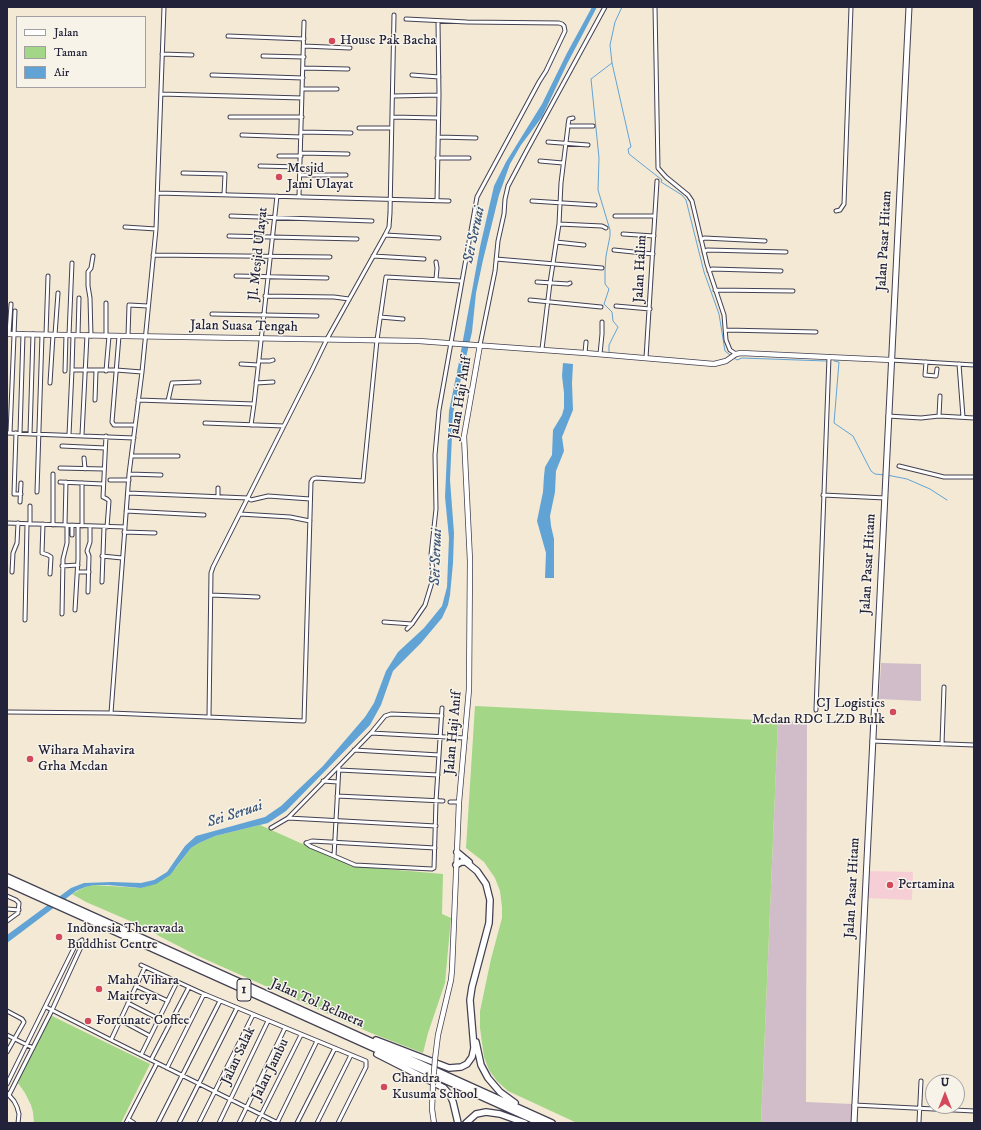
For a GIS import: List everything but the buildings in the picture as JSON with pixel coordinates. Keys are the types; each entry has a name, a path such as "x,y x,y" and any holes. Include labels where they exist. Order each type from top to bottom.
{"highway":[{"path":"457,852 474,865 481,873 488,884 492,900 491,923 473,1000 476,1041 482,1065 490,1081 504,1096 556,1123"},
{"path":"339,1027 395,1046 445,1067 458,1068 465,1065 472,1057 474,1048 470,1009 472,987 489,923 490,900 486,884 477,871 466,862 461,862 456,865"},
{"name":"Jalan Tol Belmera","path":"7,877 49,899"},
{"name":"Jalan Tol Belmera","path":"7,883 64,905 552,1123"},
{"name":"Jalan Tol Belmera","path":"64,905 306,1018 540,1123"},
{"path":"306,1018 310,1022 441,1086 450,1095 458,1123"},
{"path":"466,1123 476,1114 486,1112 500,1114 525,1123"}],"main road":[{"name":"Jalan Pasar Hitam","path":"854,1123 909,7"},
{"name":"Jalan Suasa Tengah","path":"10,334 377,340 450,343 542,349 714,364 721,363 736,354"},
{"name":"Jalan Haji Anif","path":"434,1123 432,1109 435,1058 438,1035 451,980 459,802 469,689 470,583 464,436 480,345"},
{"path":"736,354 891,360"}],"street":[{"path":"111,713 129,474 142,372 147,306 154,255 158,193 164,7"},
{"path":"480,345 508,186 605,7"},
{"path":"655,7 658,168 666,177 688,195 692,201 709,270 724,315 726,340 730,350 736,354"},
{"path":"836,211 840,210 844,204 852,7"},
{"path":"209,717 211,595 213,567 347,298 386,235 390,219 394,15"},
{"path":"406,19 559,24 564,26 565,31 546,71 477,197 450,343 437,426 435,455 436,509 431,555 433,571 432,582 425,605 407,629"},
{"path":"437,201 439,95 438,21"},
{"path":"299,196 304,22"},
{"path":"228,36 304,39"},
{"path":"304,46 350,48"},
{"path":"162,54 192,55"},
{"path":"263,56 304,58"},
{"path":"303,68 348,69"},
{"path":"212,75 303,78"},
{"path":"412,75 439,77"},
{"path":"303,89 337,89"},
{"path":"161,94 302,98"},
{"path":"393,96 439,95"},
{"path":"230,117 302,116"},
{"path":"392,117 438,118"},
{"path":"542,349 559,224 563,163 568,125 569,119 573,118"},
{"path":"568,125 592,126"},
{"path":"359,128 391,128"},
{"path":"302,132 351,133"},
{"path":"242,135 301,137"},
{"path":"438,138 476,138"},
{"path":"548,142 588,144"},
{"path":"279,156 348,154"},
{"path":"437,158 468,158"},
{"path":"540,161 563,163"},
{"path":"260,166 300,167"},
{"path":"183,173 225,174 224,195"},
{"path":"300,175 346,175"},
{"name":"Jalan Halim","path":"646,358 657,181"},
{"path":"158,193 448,201"},
{"name":"Jl. Mesjid Ulayat","path":"251,425 259,363 276,196"},
{"path":"532,201 595,205"},
{"path":"231,216 372,221"},
{"path":"615,216 655,216"},
{"path":"559,224 602,226 606,228"},
{"path":"125,227 156,228"},
{"path":"623,234 654,236"},
{"path":"386,235 439,238"},
{"path":"229,236 357,239"},
{"path":"701,240 704,238 765,241"},
{"path":"556,242 584,245"},
{"path":"614,250 653,254"},
{"path":"704,252 707,250 786,252"},
{"path":"154,255 330,257"},
{"path":"82,435 85,370 89,336 90,298 88,272 91,268 93,256"},
{"path":"373,256 424,259"},
{"path":"496,259 602,268"},
{"path":"436,262 436,279"},
{"path":"69,435 72,370 72,263"},
{"path":"709,270 781,271"},
{"path":"36,492 48,276"},
{"path":"236,276 327,278"},
{"path":"7,712 111,713 304,721 311,482 315,479 363,481 377,340 386,277 461,281"},
{"path":"537,282 570,283"},
{"path":"715,290 793,291"},
{"path":"50,383 58,293"},
{"path":"266,296 347,298"},
{"path":"65,371 79,298"},
{"path":"530,300 601,307"},
{"path":"106,303 106,371"},
{"path":"11,304 9,433 134,438"},
{"path":"128,336 129,306 147,306"},
{"path":"616,306 650,309"},
{"path":"10,334 15,311"},
{"path":"212,314 317,316"},
{"path":"380,317 403,319"},
{"path":"600,354 602,322"},
{"path":"726,330 816,332"},
{"path":"21,494 14,494 23,334"},
{"path":"30,434 33,334"},
{"path":"119,336 112,422 114,425 135,425"},
{"path":"585,353 586,342"},
{"path":"816,710 829,357"},
{"path":"241,364 270,362 273,360"},
{"path":"891,360 974,365"},
{"path":"926,362 925,375 936,376 937,369"},
{"path":"960,364 963,417"},
{"path":"72,370 116,370 142,372"},
{"path":"95,400 96,371"},
{"path":"168,401 172,383 200,382"},
{"path":"256,383 274,382"},
{"path":"939,416 940,396"},
{"path":"138,400 254,404"},
{"path":"888,416 921,418 939,416 974,418"},
{"path":"205,423 284,426"},
{"path":"102,582 102,556 109,501 103,497 106,436"},
{"path":"62,446 105,448"},
{"path":"132,456 178,456"},
{"path":"84,458 84,469"},
{"path":"899,466 944,477 974,477"},
{"path":"60,468 104,469"},
{"path":"53,525 54,474"},
{"path":"129,474 161,475"},
{"path":"110,480 129,480"},
{"path":"60,482 104,484"},
{"path":"62,614 62,566 67,544 66,482"},
{"path":"75,610 82,483"},
{"path":"20,502 21,484"},
{"path":"218,488 218,496"},
{"path":"128,493 218,496 248,498 251,500 268,496 310,499"},
{"path":"823,495 885,498"},
{"path":"25,620 30,506"},
{"path":"126,511 204,515"},
{"path":"240,514 290,517 310,521"},
{"path":"7,523 125,527"},
{"path":"12,572 13,553 17,543 18,523"},
{"path":"43,524 42,553 48,554 51,557 50,574"},
{"path":"72,525 72,535"},
{"path":"88,592 89,556 87,551 90,542 90,526"},
{"path":"124,532 155,533"},
{"path":"102,556 122,558"},
{"path":"62,566 78,565"},
{"path":"78,572 89,572"},
{"path":"211,595 258,597"},
{"path":"384,622 412,624"},
{"path":"942,744 944,687"},
{"path":"435,848 309,841 306,843 355,865 432,870 435,866 436,801 442,708"},
{"path":"271,828 288,818 371,733 383,717 387,715 442,716"},
{"path":"371,733 465,738"},
{"path":"872,742 974,745"},
{"path":"354,750 439,755"},
{"path":"334,856 339,766"},
{"path":"339,770 438,775"},
{"path":"323,781 338,782"},
{"path":"337,796 443,801"},
{"path":"450,802 459,802"},
{"path":"288,818 436,826"},
{"path":"7,896 18,902 19,910 18,913 7,921"},
{"path":"7,909 19,910"},
{"path":"7,1084 76,944 82,940 81,946 52,1010 8,1094 17,1107 18,1123"},
{"path":"111,1040 136,986 143,966 220,1001 335,1048 367,1063 338,1123"},
{"path":"61,974 67,977"},
{"path":"141,1055 177,982"},
{"path":"136,986 168,1001"},
{"path":"151,1060 189,987"},
{"path":"167,1068 204,994"},
{"path":"158,1123 220,1001"},
{"path":"128,1003 159,1018"},
{"path":"46,1007 277,1123 317,1041"},
{"path":"179,1123 237,1008"},
{"path":"7,1011 22,1019 24,1022 7,1052"},
{"path":"199,1123 253,1015"},
{"path":"120,1020 150,1036"},
{"name":"Jalan Salak","path":"218,1123 268,1021"},
{"path":"239,1123 285,1028"},
{"path":"7,1035 33,1048"},
{"name":"Jalan Jambu","path":"257,1123 301,1035"},
{"path":"297,1123 335,1048"},
{"path":"317,1123 351,1055"},
{"path":"126,1123 157,1063"},
{"path":"919,1122 921,1081"},
{"path":"854,1106 925,1108"},
{"path":"128,1119 134,1123"}],"shaded area":[{"path":"881,663 921,664 921,701 879,699"},
{"path":"778,721 807,722 806,1102 853,1104 852,1123 761,1123"},
{"name":"Pertamina","path":"869,871 913,872 912,900 867,898"}],"green space":[{"path":"475,706 778,721 761,1123 577,1123 508,1091 497,1081 489,1070 484,1057 480,1028 480,1011 491,959 502,918 502,907 500,891 495,878 484,862 466,848"},
{"path":"260,825 352,866 443,874 442,914 451,918 445,983 428,1033 423,1053 371,1033 198,956 159,936 151,930 86,902 72,894 85,887 94,885 141,888 147,886 176,868 191,848 199,843 215,836"},
{"path":"50,1015 150,1064 121,1123 34,1123 31,1105 18,1083"}],"water":[{"path":"592,7 597,7 567,64 542,117 521,145 510,164 499,195 483,260 476,293 472,332 453,413 450,480 454,533 453,563 448,605 442,618 421,643 393,671 381,705 370,725 286,811 268,823 215,836 199,843 191,848 170,875 156,884 141,888 94,885 76,891 7,943 7,935 71,888 84,883 141,883 154,880 167,872 185,846 196,836 265,817 281,806 323,766 365,717 374,703 386,671 398,652 424,628 442,606 447,587 449,538 445,497 449,411 480,247 494,186 506,162 542,104"},
{"path":"563,363 573,364 573,410 562,437 564,451 556,471 555,492 550,516 554,539 554,578 545,578 546,553 537,521 543,492 545,467 552,455 553,430 562,415 564,408 562,376"}],"waterway":[{"path":"622,7 615,22 610,45 612,63 631,147 628,149 629,154 662,180 661,182 682,195 686,200 704,272 719,314 725,351 730,355"},
{"path":"609,352 609,345 618,327 613,321 612,312 604,304 609,289 605,284 605,270 610,230 598,190 599,158 591,79 612,63"},
{"path":"734,358 737,360 742,358 826,361"},
{"path":"834,361 839,362 834,423 853,436 871,471 875,474 884,475"},
{"path":"887,475 907,479 930,489 947,500"}],"place":[{"name":"House Pak Baeha","path":"332,41"},
{"name":"Mesjid Jami Ulayat","path":"279,177"},
{"name":"CJ Logistics Medan RDC LZD Bulk","path":"893,712"},
{"name":"Wihara Mahavira Grha Medan","path":"30,759"},
{"name":"Pertamina","path":"890,885"},
{"name":"Indonesia Theravada Buddhist Centre","path":"59,937"},
{"name":"Maha Vihara Maitreya","path":"99,989"},
{"name":"Fortunate Coffee","path":"88,1021"},
{"name":"Chandra Kusuma School","path":"384,1087"}],"water label":[{"name":"Sei Seruai","path":"475,235"},
{"name":"Sei Seruai","path":"437,557"},
{"name":"Sei Seruai","path":"235,815"}]}
